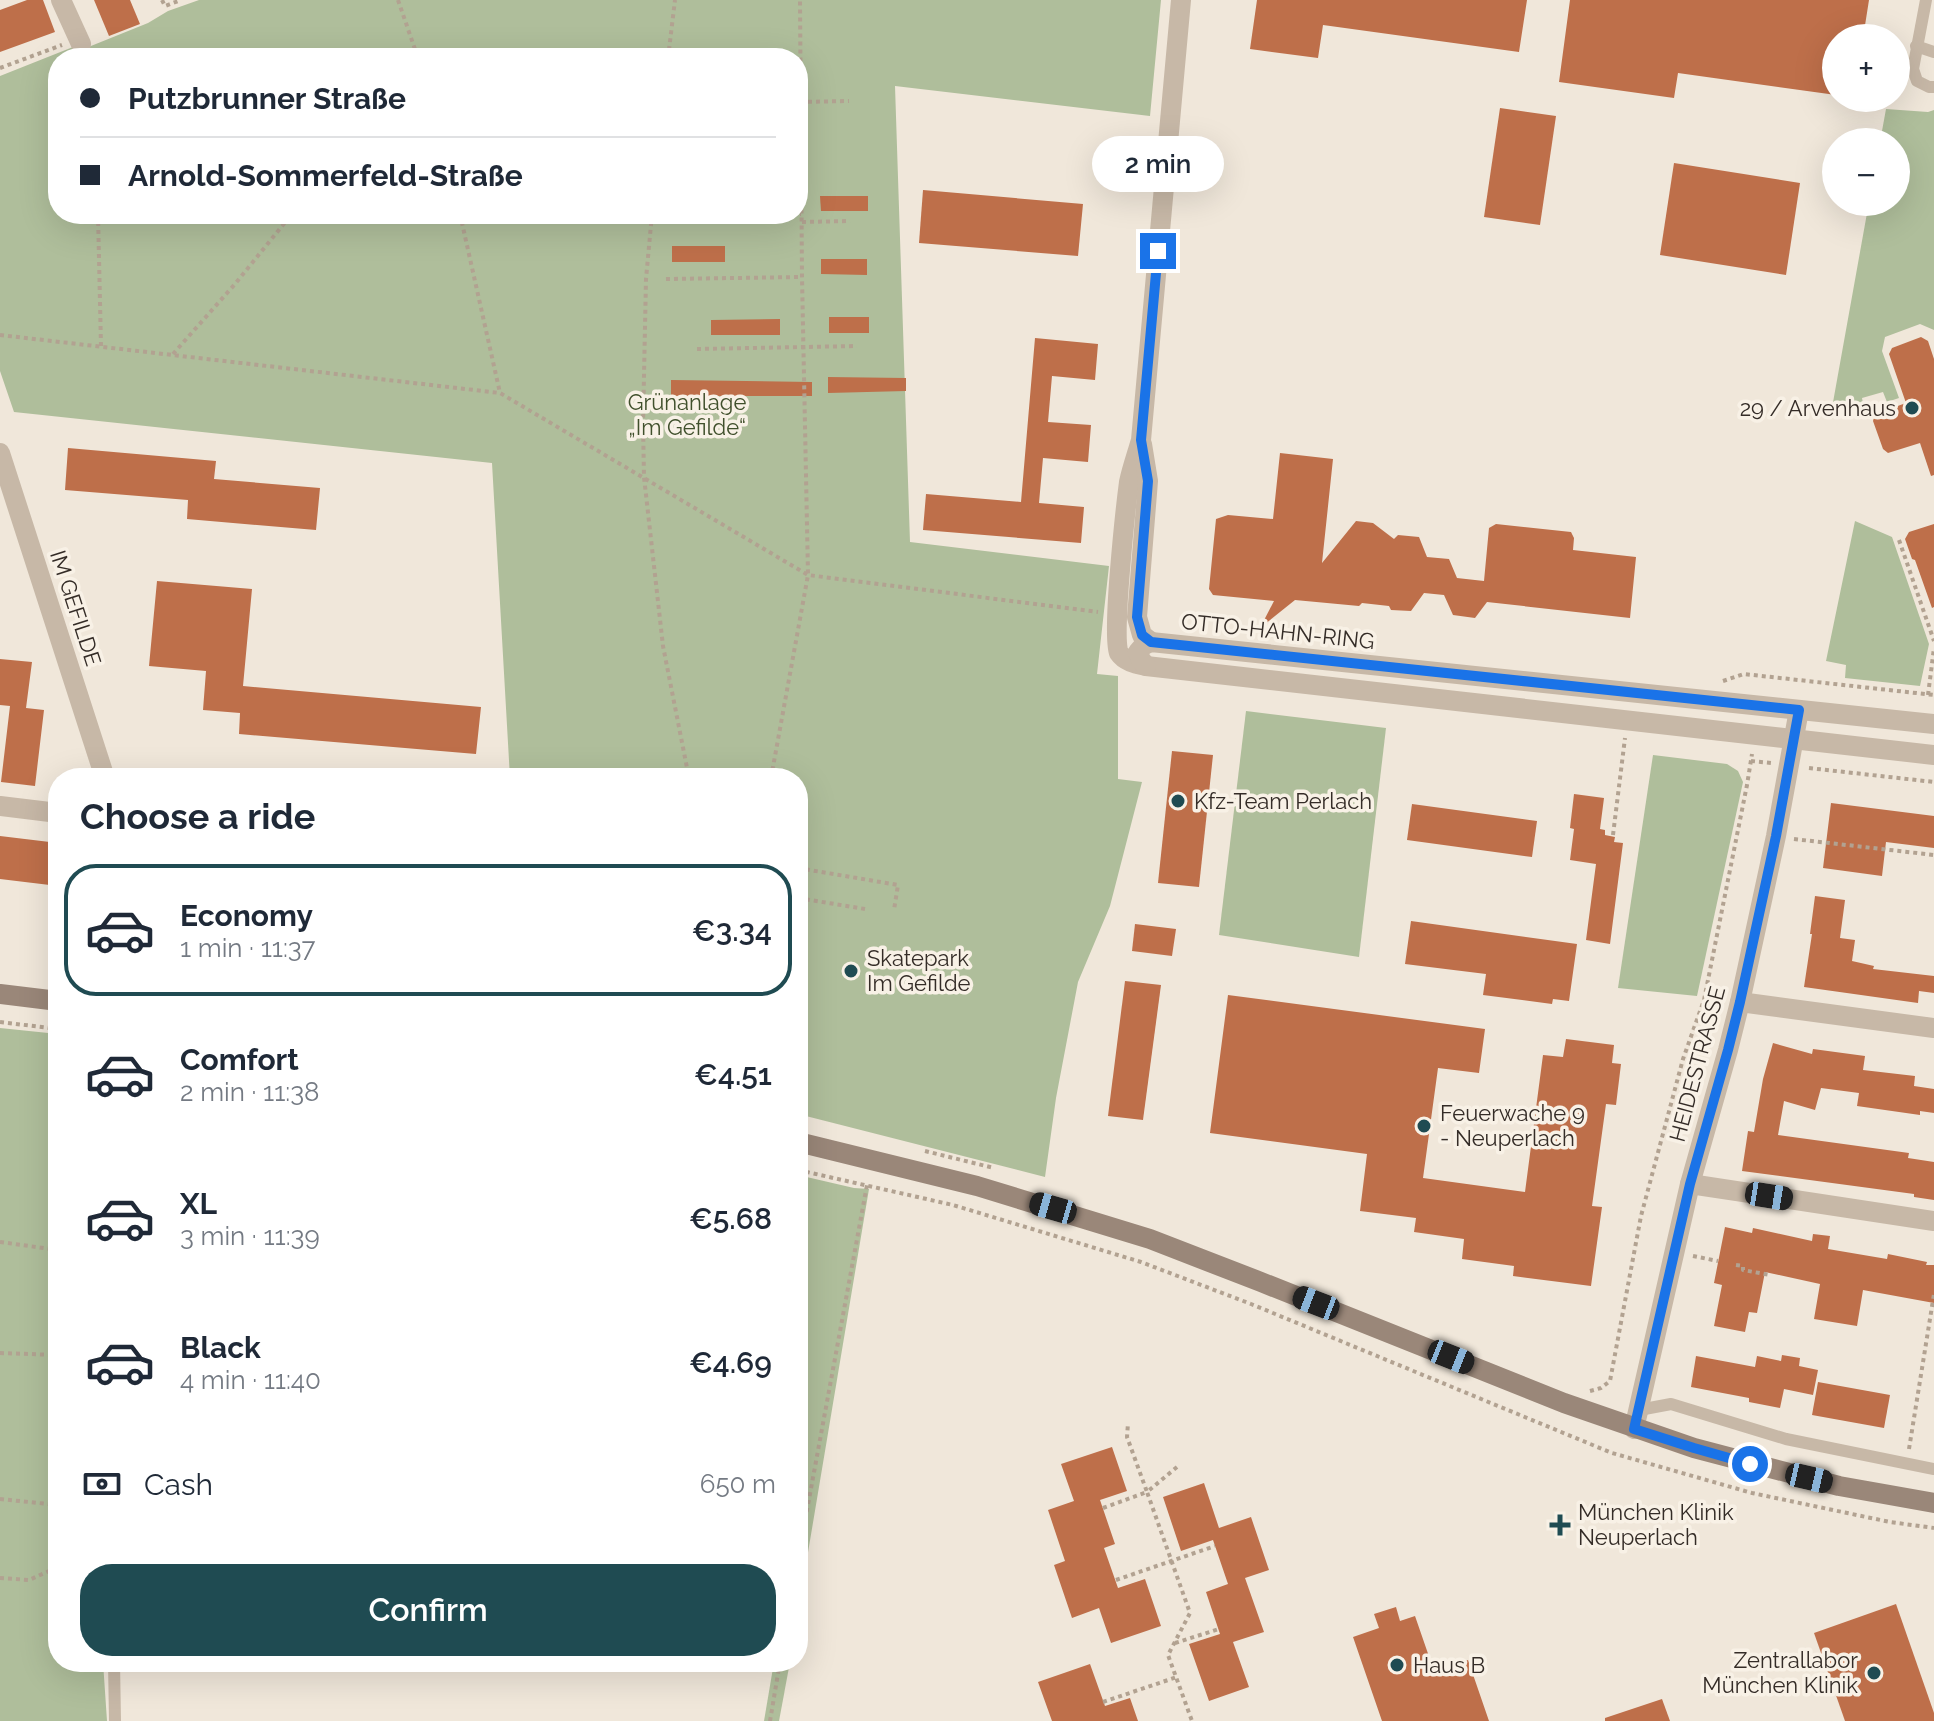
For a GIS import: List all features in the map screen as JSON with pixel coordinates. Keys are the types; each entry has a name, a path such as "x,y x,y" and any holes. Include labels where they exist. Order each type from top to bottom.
{"main road":[{"path":"0,994 48,1000"},
{"path":"808,1144 977,1186 1150,1239 1564,1403 1636,1420 1694,1448 1839,1486 1934,1503"}],"street":[{"path":"61,0 80,42"},
{"path":"1181,0 1141,440 1130,479 1117,615 1115,639 1119,653 1129,662 1146,666 1934,755"},
{"path":"1141,440 1148,481 1137,617 1142,635 1151,642"},
{"name":"IM GEFILDE","path":"0,453 6,489 102,768"},
{"name":"OTTO-HAHN-RING","path":"1146,666 1138,652 1151,642 1934,724"},
{"name":"HEIDESTRASSE","path":"1636,1420 1690,1184 1740,1002 1776,836 1799,710"},
{"path":"0,806 48,812"},
{"path":"1740,1002 1934,1028"},
{"path":"1690,1184 1934,1221"}],"lane":[{"path":"1926,0 1913,69 1917,81 1934,87"},
{"path":"1916,46 1934,52"},
{"path":"1636,1420 1671,1404 1786,1439 1934,1469"},
{"path":"114,1672 115,1721"}],"path":[{"path":"162,0 165,6 181,0"},
{"path":"398,0 415,48"},
{"path":"669,48 675,0"},
{"path":"800,0 800,48"},
{"path":"62,48 80,42"},
{"path":"0,68 48,52"},
{"path":"808,102 849,101"},
{"path":"808,222 850,221"},
{"path":"98,224 101,346"},
{"path":"173,354 284,224"},
{"path":"462,224 500,393"},
{"path":"651,224 646,279 644,477 663,646 687,768"},
{"path":"773,768 808,575 802,224"},
{"path":"666,279 802,277"},
{"path":"0,335 500,393 808,575 1117,615"},
{"path":"697,349 857,346"},
{"path":"1899,540 1934,641"},
{"path":"1719,683 1744,674 1931,695 1934,648"},
{"path":"1613,835 1627,721"},
{"path":"1587,1391 1601,1388 1610,1381 1641,1216 1683,1059 1704,1000 1754,735"},
{"path":"1751,761 1934,782"},
{"path":"1776,836 1934,855"},
{"path":"808,870 898,885 894,910"},
{"path":"808,900 865,909"},
{"path":"0,1022 48,1028"},
{"path":"808,1172 953,1205 1141,1262 1251,1304 1612,1453 1752,1493 1890,1522 1934,1528"},
{"path":"808,1505 866,1190"},
{"path":"0,1242 48,1249"},
{"path":"1674,1253 1718,1261"},
{"path":"1736,1265 1743,1266 1743,1270 1770,1275"},
{"path":"1907,1463 1934,1294"},
{"path":"0,1353 48,1355"},
{"path":"1128,1423 1127,1437 1190,1613 1168,1655 1192,1721"},
{"path":"1103,1508 1147,1492 1177,1467"},
{"path":"0,1499 48,1504"},
{"path":"1116,1580 1215,1546"},
{"path":"0,1578 29,1580 48,1571"},
{"path":"1174,1643 1219,1629"},
{"path":"770,1721 778,1672"},
{"path":"1103,1702 1177,1677"}],"green space":[{"name":"Grünanlage „Im Gefilde“","path":"199,0 1161,0 1150,116 895,86 910,542 1109,566 1097,674 1118,676 1118,779 1142,782 1110,906 1078,982 1045,1177 808,1117 808,768 509,768 492,463 14,412 0,371 0,76 48,57 48,224 808,224 808,48 86,48 148,23 168,11"},
{"path":"1934,110 1934,330 1920,324 1885,337 1882,351 1899,398 1887,402 1883,392 1862,398 1864,409 1830,419 1866,216 1910,216 1910,128 1883,128 1885,112"},
{"path":"1855,521 1892,537 1929,644 1920,686 1845,678 1846,665 1826,661"},
{"path":"1246,711 1386,728 1359,957 1219,935"},
{"path":"1653,755 1727,764 1738,771 1743,782 1697,996 1618,988"},
{"path":"0,1028 48,1033 48,1672 104,1672 107,1721 0,1721"},
{"path":"808,1177 869,1189 808,1552"},
{"path":"772,1672 788,1672 779,1721 764,1721"}],"building":[{"path":"27,0 43,0 55,32 0,52 0,10"},
{"path":"94,0 130,0 140,24 109,36"},
{"path":"1257,0 1527,0 1519,52 1323,25 1318,58 1250,49"},
{"path":"1570,0 1869,0 1865,24 1822,24 1822,93 1678,73 1674,98 1559,82"},
{"path":"1500,108 1556,116 1540,225 1484,217"},
{"path":"1674,163 1800,183 1786,275 1660,255"},
{"path":"923,190 1083,204 1078,256 919,243"},
{"path":"820,196 868,196 868,211 821,211"},
{"path":"672,246 725,246 725,262 672,262"},
{"path":"821,259 867,259 867,275 821,274"},
{"path":"829,317 869,317 869,333 829,333"},
{"path":"780,319 780,335 711,335 711,320"},
{"name":"29 / Arvenhaus","path":"1921,337 1928,341 1934,359 1934,475 1931,476 1920,443 1888,453 1883,449 1873,421 1875,414 1906,403 1889,354 1892,348"},
{"path":"1035,338 1098,344 1095,380 1052,376 1048,422 1091,425 1088,462 1043,458 1039,503 1084,507 1081,543 923,530 926,494 1021,502"},
{"path":"828,377 906,378 906,391 828,393"},
{"path":"671,380 812,382 812,396 671,396"},
{"path":"68,448 216,461 214,479 320,488 316,530 187,519 188,500 65,490"},
{"path":"1280,453 1333,459 1322,563 1356,521 1373,523 1394,539 1398,535 1419,537 1427,557 1449,559 1457,578 1484,581 1489,528 1496,524 1571,532 1573,550 1636,557 1630,618 1487,602 1475,618 1453,615 1444,595 1424,593 1411,611 1362,603 1359,606 1295,600 1260,628 1274,601 1213,595 1209,589 1216,519 1228,515 1273,519"},
{"path":"1934,524 1932,608 1905,539 1909,532"},
{"path":"157,581 252,589 243,686 481,707 476,754 239,734 240,713 203,710 206,671 149,666"},
{"path":"0,659 32,662 26,708 44,710 35,786 1,782 10,706 0,705"},
{"path":"1172,751 1213,755 1199,887 1158,883"},
{"path":"1574,794 1604,798 1600,829 1605,830 1605,835 1615,837 1614,842 1623,843 1610,944 1586,940 1596,864 1570,860"},
{"path":"1831,803 1934,816 1934,848 1886,842 1882,876 1823,868"},
{"path":"1412,804 1537,821 1532,857 1407,840"},
{"path":"0,836 48,842 48,885 0,879"},
{"path":"1815,896 1845,900 1840,938 1855,940 1852,961 1874,966 1873,969 1934,976 1934,993 1919,991 1918,1003 1804,987"},
{"path":"1411,921 1577,944 1569,1001 1553,999 1552,1004 1483,995 1486,974 1405,964"},
{"path":"1135,924 1176,929 1172,956 1132,951"},
{"path":"1125,981 1161,985 1143,1120 1108,1116"},
{"path":"1228,995 1485,1029 1479,1073 1438,1068 1423,1178 1525,1192 1543,1055 1563,1057 1566,1039 1614,1045 1612,1063 1621,1064 1616,1105 1606,1104 1592,1206 1602,1207 1591,1286 1513,1276 1514,1266 1462,1259 1464,1239 1414,1232 1416,1218 1360,1211 1367,1154 1210,1133"},
{"path":"1773,1043 1812,1054 1813,1049 1865,1056 1863,1070 1915,1076 1914,1086 1934,1089 1934,1113 1920,1111 1920,1115 1857,1106 1859,1093 1821,1088 1815,1110 1784,1101 1778,1135 1909,1153 1908,1158 1934,1162 1934,1200 1914,1197 1914,1194 1742,1171 1748,1131 1754,1132"},
{"path":"1725,1227 1752,1233 1753,1228 1812,1241 1813,1234 1830,1236 1828,1249 1887,1259 1888,1254 1927,1262 1926,1265 1934,1265 1934,1303 1863,1290 1857,1326 1814,1319 1820,1284 1765,1272 1757,1313 1749,1312 1745,1332 1714,1326 1722,1285 1714,1283"},
{"path":"1782,1355 1800,1358 1799,1366 1818,1370 1813,1395 1784,1389 1780,1408 1749,1402 1749,1398 1691,1387 1696,1356 1755,1367 1757,1356 1781,1361"},
{"path":"1818,1382 1890,1395 1884,1428 1812,1415"},
{"path":"1112,1447 1127,1491 1100,1500 1115,1544 1104,1548 1118,1588 1145,1579 1161,1626 1111,1643 1099,1608 1072,1618 1054,1565 1065,1561 1048,1510 1074,1501 1061,1464"},
{"path":"1204,1483 1219,1528 1251,1517 1269,1570 1245,1578 1264,1632 1233,1642 1249,1687 1209,1701 1189,1644 1220,1634 1206,1592 1228,1584 1213,1540 1181,1551 1163,1497"},
{"name":"Zentrallabor München Klinik","path":"1896,1604 1934,1713 1934,1721 1845,1721 1814,1633"},
{"name":"Haus B","path":"1396,1607 1400,1621 1415,1616 1434,1671 1468,1660 1489,1721 1382,1721 1353,1637 1379,1628 1374,1614"},
{"path":"1090,1664 1105,1706 1130,1698 1138,1721 1052,1721 1038,1682"},
{"path":"1662,1699 1670,1721 1605,1721 1605,1718"}],"place":[{"name":"29 / Arvenhaus","path":"1912,408"},
{"name":"Kfz-Team Perlach","path":"1178,801"},
{"name":"Skatepark Im Gefilde","path":"851,971"},
{"name":"Feuerwache 9 - Neuperlach","path":"1424,1126"},
{"name":"München Klinik Neuperlach","path":"1560,1525"},
{"name":"Haus B","path":"1397,1665"},
{"name":"Zentrallabor München Klinik","path":"1874,1673"}],"route":[{"path":"1158,251 1141,440 1148,481 1137,617 1142,635 1151,642 1799,710 1776,836 1740,1002 1690,1184 1634,1429 1750,1464"}]}
